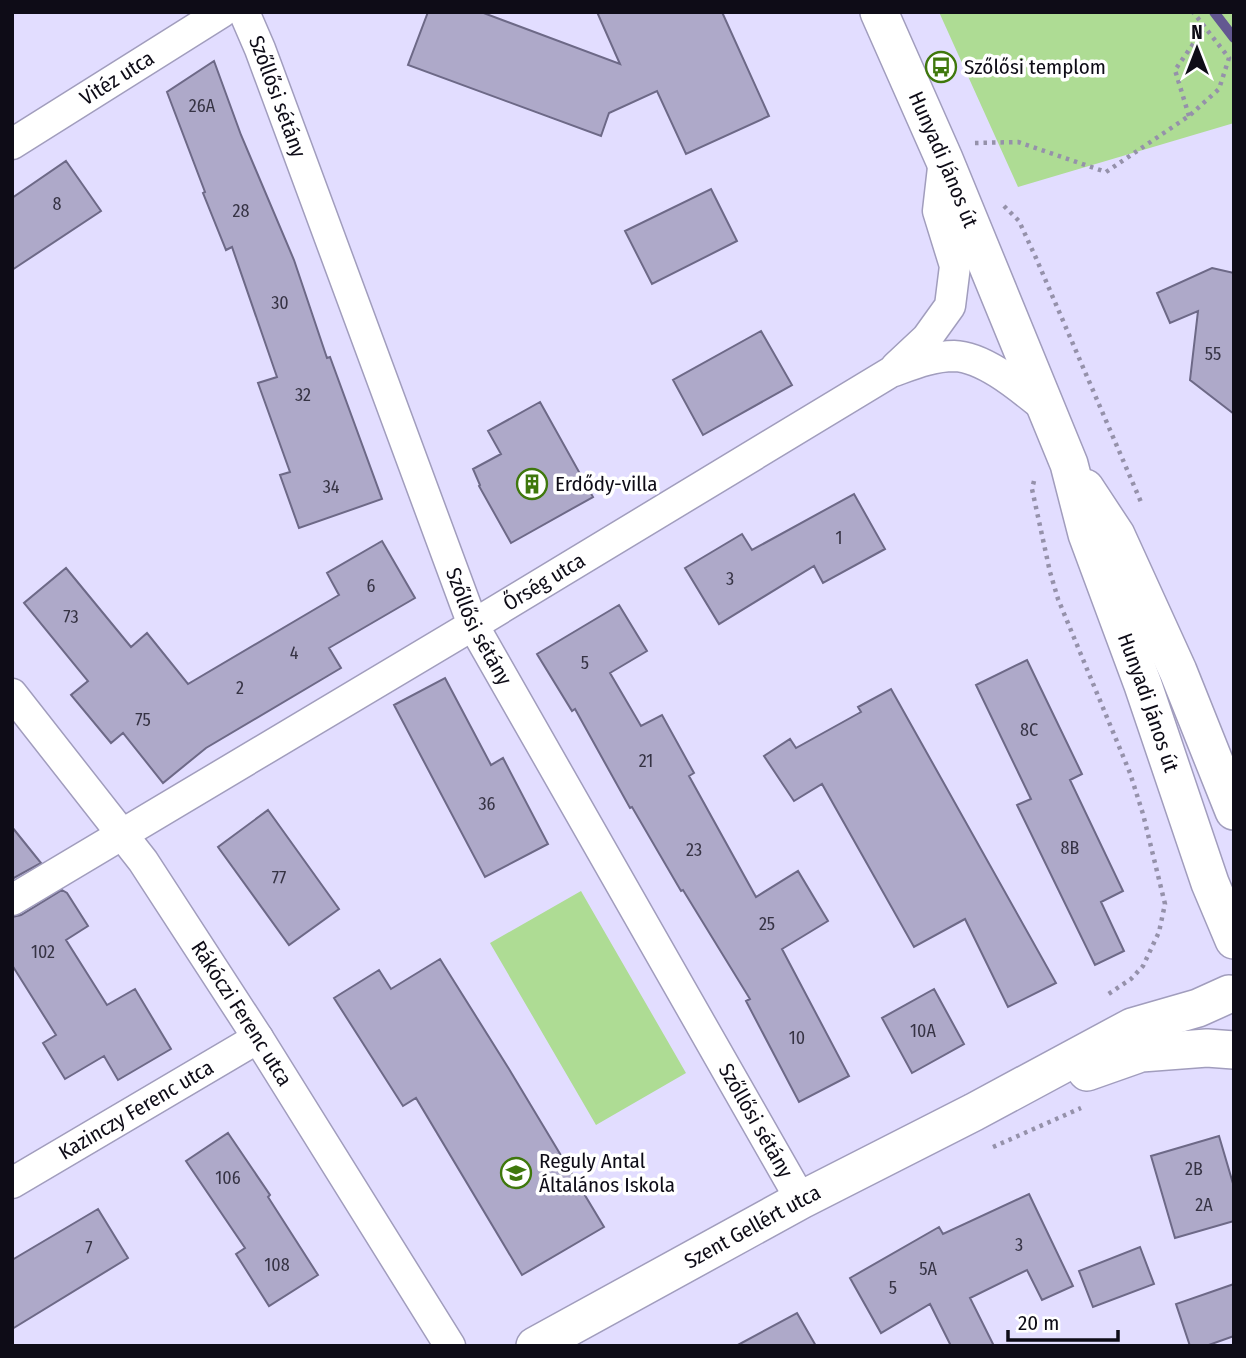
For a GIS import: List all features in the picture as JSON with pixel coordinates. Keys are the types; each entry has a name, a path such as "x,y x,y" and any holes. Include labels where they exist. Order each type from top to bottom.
{"street":[{"name":"Vitéz utca","path":"12,144 222,12"},
{"name":"Szőllősi sétány","path":"244,12 473,625 801,1200"},
{"name":"Hunyadi János út","path":"878,12 941,152 1069,464 1087,534 1143,685 1210,883 1234,940"},
{"name":"Őrség utca","path":"891,372 927,338 950,306 955,266 938,211 941,152"},
{"name":"Őrség utca","path":"12,900 123,836 891,372 926,359 956,356 978,363 1005,377 1048,410"},
{"name":"Hunyadi János út","path":"1069,464 1116,535 1178,671 1234,811"},
{"name":"Rákóczi Ferenc utca","path":"12,694 143,861 258,1038 450,1346"},
{"name":"Szent Gellért utca","path":"536,1346 801,1200 974,1112 1132,1027 1198,1008 1231,987"},
{"path":"1231,987 1227,1010 1234,1035"},
{"name":"Kazinczy Ferenc utca","path":"12,1183 258,1038"},
{"name":"Szent Gellért utca","path":"974,1112 1140,1053 1206,1048 1234,1051"}],"path":[{"path":"1193,12 1234,65"},
{"path":"1189,116 1175,70 1205,27"},
{"path":"941,152 1018,142 1106,172 1189,116 1219,89 1229,58"},
{"path":"997,201 1019,221 1144,507"},
{"path":"1035,476 1032,489 1049,572 1130,773 1165,904 1159,932 1143,966 1131,979 1097,1002"},
{"path":"990,1148 1086,1106"}],"green space":[{"path":"939,12 1234,12 1234,123 1018,187"},
{"path":"581,891 686,1073 596,1125 490,943"}],"building":[{"path":"428,12 481,12 620,64 597,12 722,12 769,116 686,154 657,91 609,113 601,136 408,65"},
{"path":"214,61 241,135 294,260 327,358 330,357 382,499 299,528 280,475 290,472 258,383 277,377 232,247 226,250 167,92"},
{"path":"66,161 101,211 12,270 12,198"},
{"path":"711,189 737,241 652,284 625,231"},
{"path":"1212,268 1234,273 1234,414 1190,380 1198,311 1170,323 1157,293"},
{"path":"761,331 792,385 703,435 673,380"},
{"name":"Erdődy-villa","path":"540,402 593,497 511,543 479,486 473,469 501,454 488,431"},
{"path":"854,494 885,549 823,583 814,566 719,624 685,568 742,534 752,550"},
{"path":"382,541 415,598 329,648 341,668 206,748 163,783 123,733 111,743 71,695 88,681 24,603 66,568 131,647 147,633 188,684 339,595 327,573"},
{"path":"619,605 647,651 610,673 641,726 662,715 694,773 689,776 756,897 798,871 828,921 782,949 849,1076 799,1102 746,1001 750,999 683,890 681,891 632,807 630,808 575,709 572,711 537,654"},
{"path":"1027,660 1082,774 1070,780 1123,891 1101,902 1124,951 1095,965 1017,805 1031,799 976,685"},
{"path":"445,678 491,765 503,758 548,844 485,877 394,705"},
{"path":"891,689 1056,983 1008,1007 965,919 914,947 822,784 794,801 764,756 790,739 796,748 861,712 858,707"},
{"path":"268,810 339,909 289,945 218,847"},
{"path":"12,827 41,863 12,879"},
{"path":"62,890 67,893 88,926 66,940 107,1005 135,989 171,1049 118,1080 104,1056 65,1079 43,1043 56,1035 12,965 12,917 21,915"},
{"path":"440,959 604,1227 522,1275 416,1098 403,1106 334,998 379,970 391,989"},
{"path":"934,989 964,1044 912,1073 882,1018"},
{"path":"228,1133 270,1195 268,1197 318,1275 269,1306 236,1254 245,1248 186,1161"},
{"path":"1219,1136 1234,1187 1234,1221 1175,1238 1151,1156"},
{"path":"1029,1194 1073,1286 1042,1300 1027,1270 970,1298 994,1346 951,1346 930,1304 881,1333 850,1278 939,1227 943,1234"},
{"path":"98,1209 128,1258 12,1329 12,1260"},
{"path":"1140,1247 1154,1284 1093,1307 1079,1271"},
{"path":"1234,1284 1234,1336 1206,1346 1190,1346 1176,1304"},
{"path":"797,1313 816,1346 736,1346"}],"waterway":[{"path":"1214,12 1234,38"}],"place":[{"name":"Szőlősi templom","path":"941,67"},
{"name":"Erdődy-villa","path":"532,484"},
{"name":"Reguly Antal Általános Iskola","path":"516,1173"}]}
